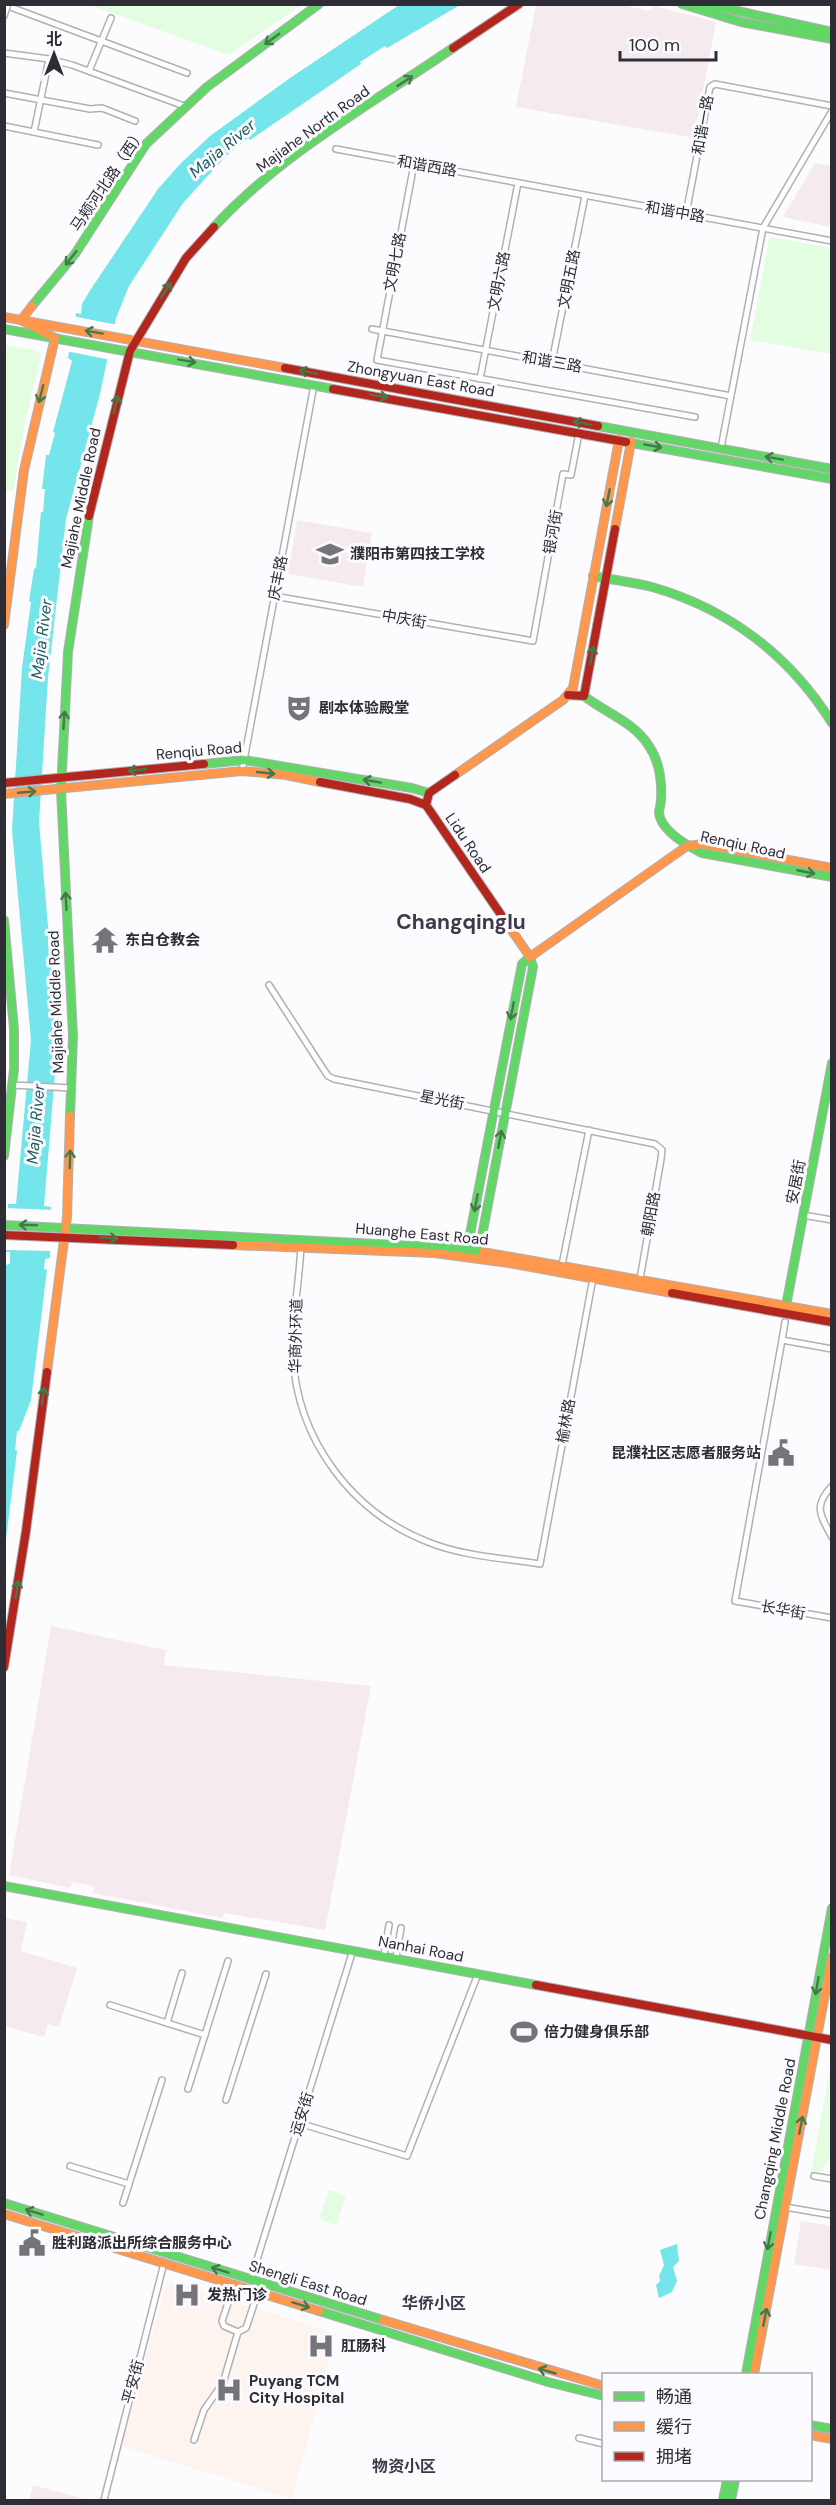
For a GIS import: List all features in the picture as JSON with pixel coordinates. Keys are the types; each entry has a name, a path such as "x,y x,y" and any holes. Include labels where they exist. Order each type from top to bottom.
{"street":[{"name":"马颊河北路（西）","path":"21,320 75,254 146,144 184,106 319,4"},
{"name":"Majiahe North Road","path":"136,340 186,258 230,210 262,181 301,151 519,4"},
{"path":"682,4 741,21 831,39"},
{"path":"711,5 831,32"},
{"path":"4,16 10,6 187,73"},
{"path":"89,71 111,18"},
{"path":"4,53 49,58 184,106"},
{"path":"34,132 49,58"},
{"name":"和谐一路","path":"686,214 710,87 715,84 831,109"},
{"path":"4,93 90,109 102,108 135,121"},
{"path":"721,448 763,228 831,109"},
{"path":"4,126 98,144"},
{"name":"和谐西路","path":"336,149 518,183"},
{"name":"文明七路","path":"414,164 377,360 480,379"},
{"name":"和谐中路","path":"518,183 831,241"},
{"name":"文明六路","path":"480,379 518,183"},
{"name":"文明五路","path":"552,362 585,195"},
{"name":"Zhongyuan East Road","path":"4,318 70,328 831,468"},
{"path":"4,624 24,470 55,338 21,320"},
{"name":"Zhongyuan East Road","path":"4,329 831,479"},
{"name":"和谐三路","path":"372,329 731,396"},
{"name":"Majiahe Middle Road","path":"4,1667 26,1531 66,1227 73,1037 61,778 68,652 86,527 130,351 136,340"},
{"path":"480,379 695,417"},
{"name":"庆丰路","path":"242,771 314,385"},
{"name":"银河街","path":"533,641 563,474 571,475 579,433"},
{"path":"429,794 568,695 573,688 619,440"},
{"path":"584,696 631,442"},
{"path":"594,576 633,582 672,593 731,620 797,673 831,723"},
{"name":"中庆街","path":"274,596 533,641"},
{"path":"466,1253 522,964 687,846 664,824 659,813 661,799 656,765 651,749 641,735 628,723 597,708 584,696 568,695"},
{"name":"Renqiu Road","path":"4,783 244,760 412,788 429,794"},
{"name":"Renqiu Road","path":"4,794 242,771 286,775 410,799 426,805"},
{"name":"Lidu Road","path":"429,794 426,805 530,957"},
{"name":"Renqiu Road","path":"687,846 704,844 831,867"},
{"name":"Renqiu Road","path":"687,846 702,853 831,877"},
{"path":"4,920 14,1029 16,1086 4,1156"},
{"path":"478,1255 533,968 530,957"},
{"name":"星光街","path":"269,985 328,1076 655,1144 662,1149"},
{"name":"安居街","path":"786,1306 831,1063"},
{"path":"16,1086 72,1088"},
{"path":"562,1265 589,1130"},
{"name":"朝阳路","path":"640,1279 662,1149"},
{"path":"803,1215 831,1220"},
{"name":"Huanghe East Road","path":"4,1225 372,1242 466,1253 831,1322"},
{"name":"Huanghe East Road","path":"4,1234 466,1253"},
{"name":"华商外环道","path":"301,1247 294,1330 295,1377 302,1409 314,1439 342,1481 378,1515 429,1543 540,1564"},
{"name":"Huanghe East Road","path":"478,1255 562,1265 831,1314"},
{"name":"榆林路","path":"540,1564 593,1278"},
{"path":"785,1322 782,1340 831,1349"},
{"name":"长华街","path":"782,1340 735,1601 831,1618"},
{"path":"831,1486 823,1496 819,1514 831,1537"},
{"name":"Nanhai Road","path":"4,1886 396,1957 831,2040"},
{"name":"Changqing Middle Road","path":"746,2373 831,1908"},
{"path":"384,1955 389,1925"},
{"path":"396,1957 401,1928"},
{"name":"运安街","path":"251,2279 353,1950"},
{"name":"Changqing Middle Road","path":"754,2373 831,1957"},
{"path":"188,2089 228,1961"},
{"path":"166,2023 182,1973"},
{"path":"226,2100 266,1974"},
{"path":"299,2123 407,2156 478,1974"},
{"path":"110,2005 205,2035"},
{"path":"123,2203 162,2080"},
{"path":"70,2166 129,2184"},
{"path":"814,2176 831,2179"},
{"name":"Shengli East Road","path":"4,2203 550,2372 602,2386"},
{"path":"785,2207 831,2215"},
{"name":"Shengli East Road","path":"4,2214 548,2382 602,2396"},
{"name":"平安街","path":"104,2500 164,2263"},
{"path":"234,2285 222,2321 228,2329 238,2332 246,2328 258,2292"},
{"path":"194,2440 204,2410 223,2383 238,2332"},
{"path":"812,2426 831,2430"},
{"path":"812,2435 831,2439"},
{"path":"579,2438 602,2444"},
{"path":"723,2500 727,2481"},
{"path":"731,2500 735,2481"}],"shaded area":[{"path":"536,5 623,5 649,11 655,6 716,22 694,138 516,107"},
{"path":"815,163 831,166 831,227 783,217"},
{"name":"濮阳市第四技工学校","path":"297,520 372,533 363,587 288,574"},
{"path":"51,1626 166,1650 164,1665 371,1686 325,1930 224,1913 222,1918 93,1893 94,1886 72,1882 70,1888 9,1875"},
{"path":"4,1918 27,1922 21,1951 77,1968 59,2027 48,2024 44,2037 5,2026"},
{"path":"801,2221 831,2226 831,2270 794,2264"},
{"name":"Puyang TCM City Hospital","path":"167,2280 336,2334 292,2499 121,2446"},
{"path":"33,2485 89,2500 29,2500"}],"green space":[{"path":"90,5 301,5 229,55"},
{"path":"771,237 831,248 831,354 750,340"},
{"path":"4,345 36,350 41,355 24,427 13,491 5,490"},
{"path":"831,2064 829,2159 822,2171 811,2173"},
{"path":"329,2190 346,2196 336,2225 319,2219"}],"water":[{"name":"Majia River","path":"399,5 460,5 360,62 361,64 250,140 248,138 225,157 183,203 129,286 116,318 100,394 66,519 48,678 39,822 49,960 51,960 56,1062 44,1206 51,1207 50,1258 45,1259 44,1269 47,1270 31,1400 19,1431 17,1431 15,1450 17,1451 5,1547 5,1265 10,1264 10,1252 6,1252 8,1204 16,1204 31,1040 12,830 22,668 31,602 29,601 36,568 41,512 43,512 45,489 42,489 46,455 49,455 72,361 68,358 76,313 81,314 82,304 89,292 158,189 180,164 210,136 290,78"},
{"path":"677,2244 679,2261 673,2267 677,2281 672,2292 659,2298 656,2285 660,2281 659,2276 664,2265 660,2250"}],"pier":[{"path":"72,316 118,325 111,360 66,351"},
{"path":"6,1208 54,1210 52,1251 5,1250"}],"traffic: fast":[{"path":"32,306 75,254 146,144 207,87 319,4"},
{"path":"682,4 741,22 832,39"},
{"path":"707,4 832,32"},
{"path":"214,227 268,176 297,153 453,48"},
{"path":"4,329 333,389"},
{"path":"598,426 832,469"},
{"path":"626,442 832,479"},
{"path":"70,1116 73,1037 61,790 68,652 89,516"},
{"path":"593,576 652,587 680,596 732,622 777,656 797,677 832,723"},
{"path":"584,696 636,730 649,746 655,758 660,779 659,813 661,820 676,837 702,853 832,877"},
{"path":"204,764 244,760 412,788 429,793"},
{"path":"4,920 14,1029 14,1069 4,1156"},
{"path":"466,1255 522,964 530,957 533,967 478,1257"},
{"path":"786,1306 832,1063"},
{"path":"4,1225 457,1248 483,1252"},
{"path":"4,1886 536,1985"},
{"path":"746,2373 832,1908"},
{"path":"4,2203 383,2320"},
{"path":"319,2311 548,2382 602,2396"},
{"path":"812,2425 832,2429"},
{"path":"723,2500 727,2481"},
{"path":"731,2500 735,2481"}],"traffic: slow":[{"path":"4,625 24,470 55,338 21,320 32,306"},
{"path":"4,317 285,368"},
{"path":"455,775 563,700 573,688 619,440"},
{"path":"615,529 631,442"},
{"path":"4,794 242,771 286,775 320,782"},
{"path":"508,925 530,957 687,846 703,844 832,868"},
{"path":"47,1372 67,1217 70,1116"},
{"path":"233,1245 434,1253 509,1263 672,1293"},
{"path":"483,1252 832,1314"},
{"path":"754,2373 832,1957"},
{"path":"4,2214 319,2311"},
{"path":"383,2320 602,2385"},
{"path":"812,2435 832,2439"}],"traffic: jam":[{"path":"453,48 519,4"},
{"path":"89,516 130,351 186,258 214,227"},
{"path":"285,368 598,426"},
{"path":"333,389 626,442"},
{"path":"568,695 584,696 615,529"},
{"path":"4,783 204,764"},
{"path":"455,775 429,793 426,805 508,925"},
{"path":"320,782 410,799 426,805"},
{"path":"4,1235 233,1245"},
{"path":"672,1293 832,1322"},
{"path":"4,1667 26,1531 47,1372"},
{"path":"536,1985 832,2040"}],"place":[{"name":"濮阳市第四技工学校","path":"330,554"},
{"name":"剧本体验殿堂","path":"299,708"},
{"name":"东白仓教会","path":"105,940"},
{"name":"昆濮社区志愿者服务站","path":"781,1453"},
{"name":"倍力健身俱乐部","path":"524,2032"},
{"name":"胜利路派出所综合服务中心","path":"32,2243"},
{"name":"发热门诊","path":"187,2295"},
{"name":"肛肠科","path":"321,2346"},
{"name":"Puyang TCM City Hospital","path":"229,2390"}],"district":[{"name":"Changqinglu","path":"461,922"},
{"name":"华侨小区","path":"434,2303"},
{"name":"物资小区","path":"404,2466"}]}
